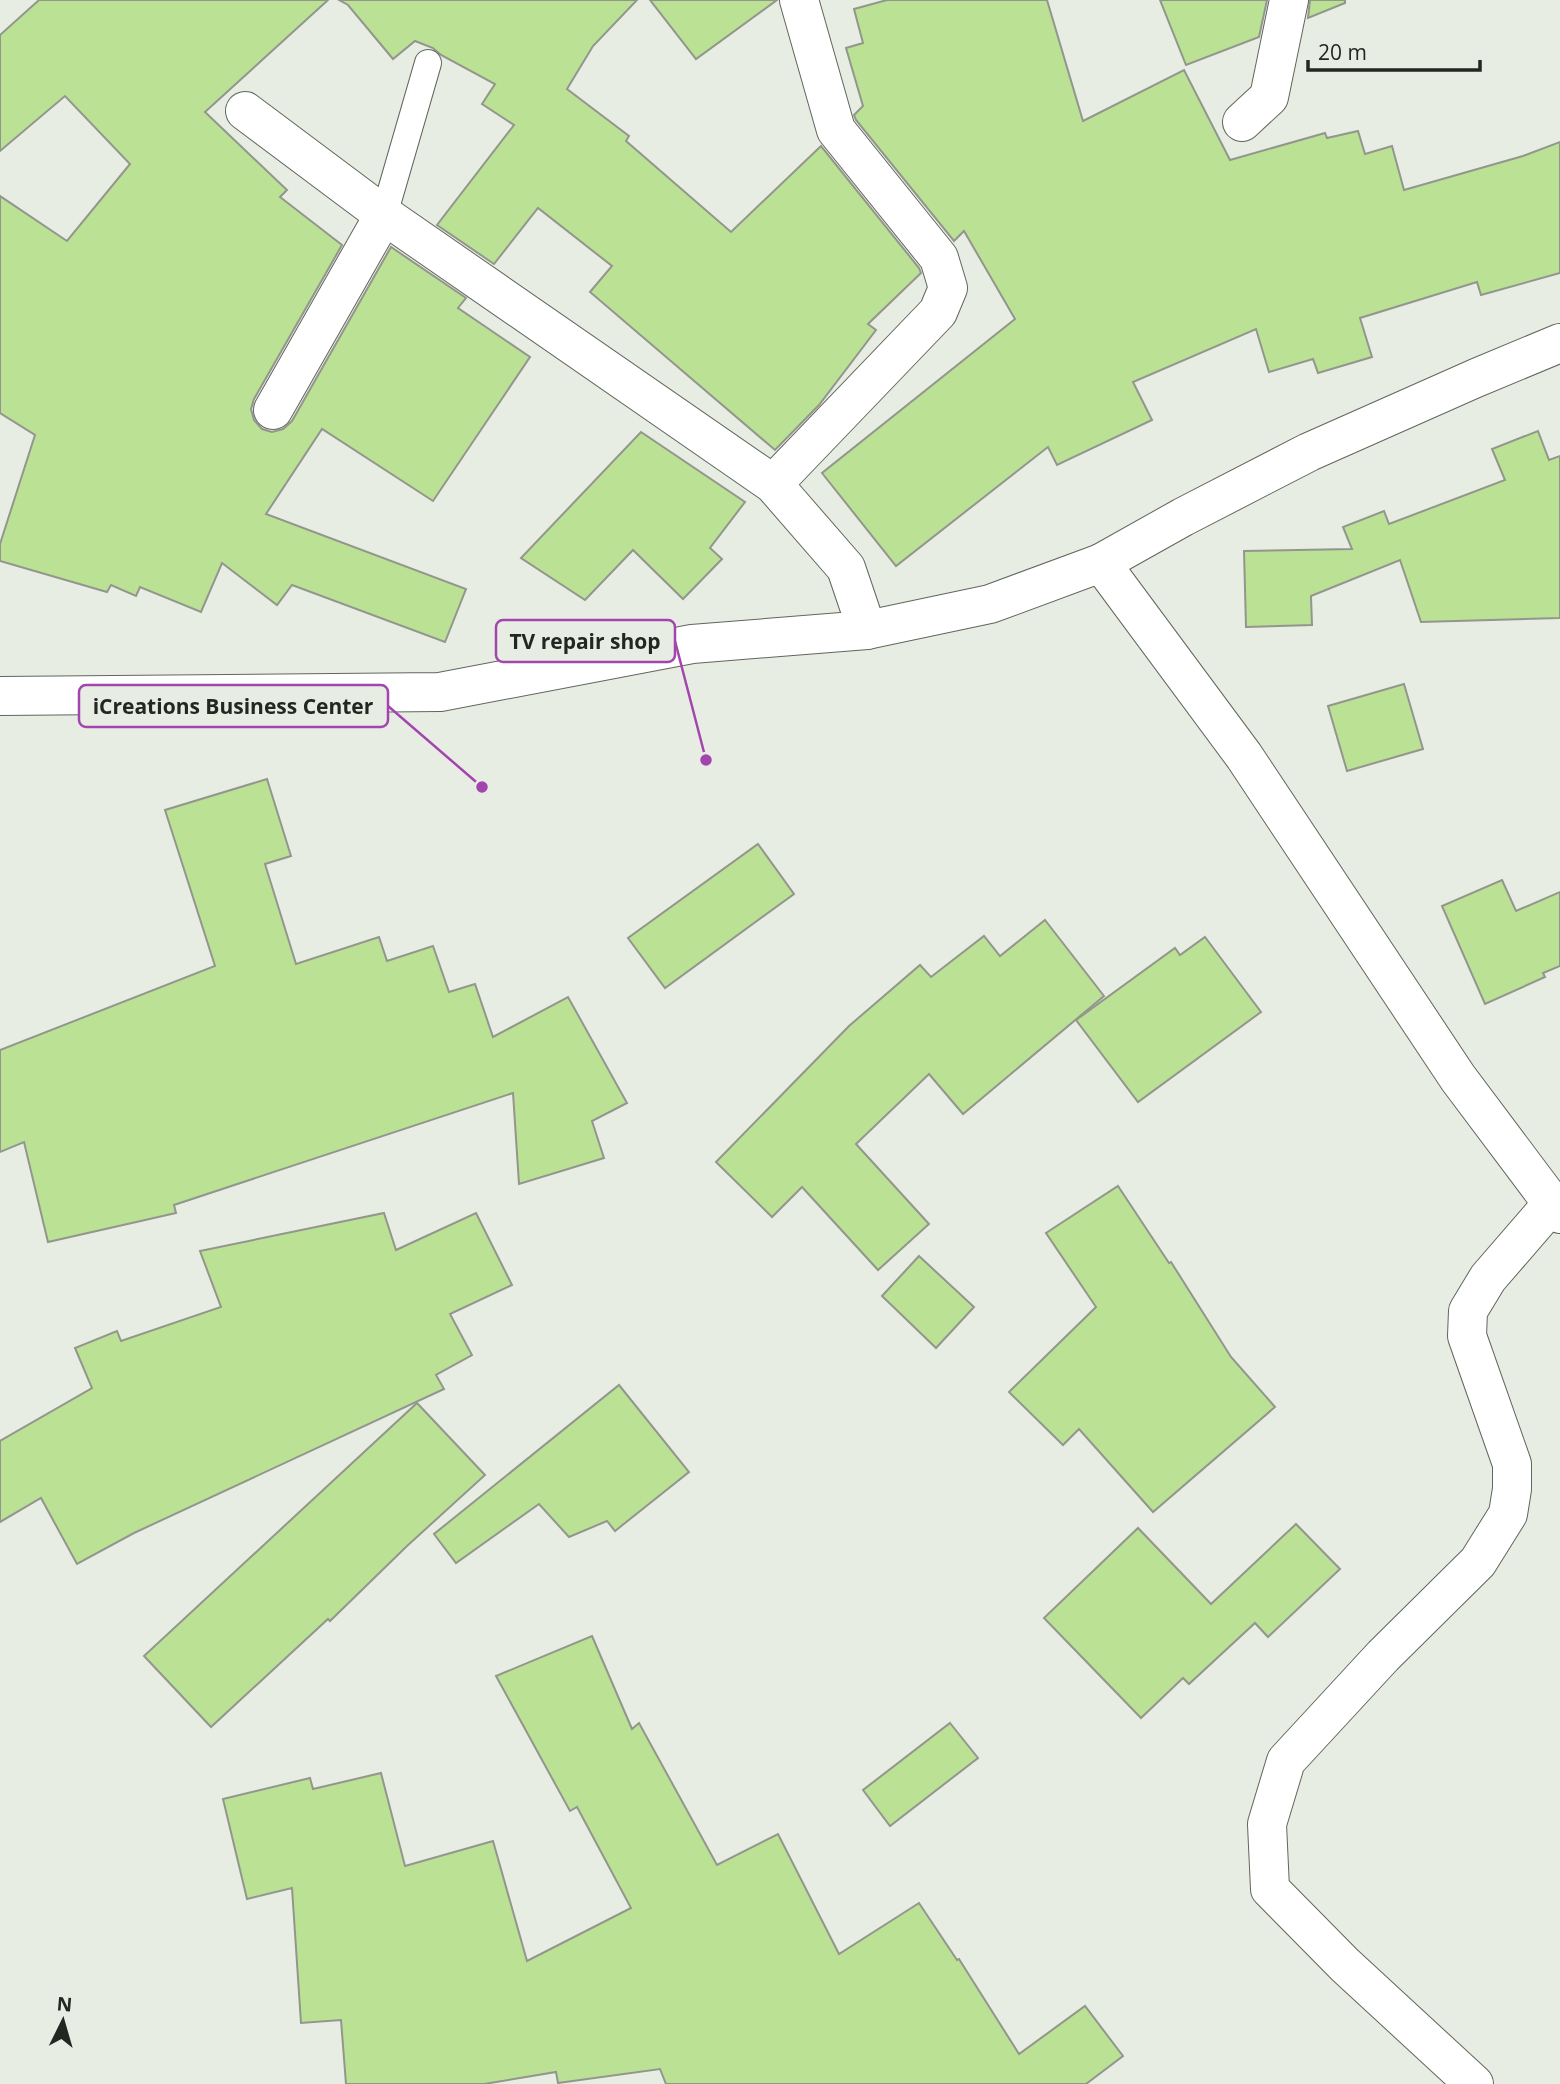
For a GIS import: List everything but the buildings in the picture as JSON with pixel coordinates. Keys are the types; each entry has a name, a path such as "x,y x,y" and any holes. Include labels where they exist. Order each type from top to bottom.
{"street":[{"path":"774,484 938,312 948,288 939,258 836,130 799,0"},
{"path":"1241,122 1269,97 1289,0"},
{"path":"245,111 384,215 774,484 846,568 867,630"},
{"path":"273,410 384,215"},
{"path":"0,696 440,692 692,644 867,630 990,604 1101,563 1309,452 1560,343"},
{"path":"1101,563 1244,756 1458,1078 1556,1209 1488,1278 1468,1311 1467,1336 1512,1464 1508,1514 1478,1562 1383,1656 1286,1762 1267,1824 1270,1889 1345,1965 1474,2084"}],"lane":[{"path":"384,215 428,62"}],"place":[{"name":"TV repair shop","path":"706,760"},
{"name":"iCreations Business Center","path":"482,787"}]}
